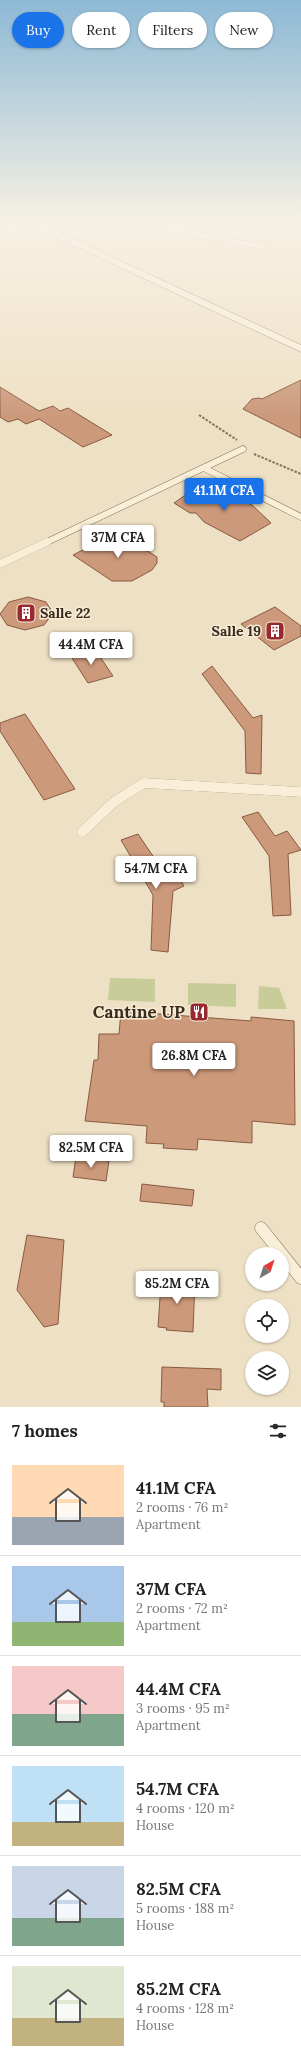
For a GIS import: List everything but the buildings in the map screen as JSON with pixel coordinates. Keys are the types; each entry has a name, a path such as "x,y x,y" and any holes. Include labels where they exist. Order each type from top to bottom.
{"street":[{"path":"168,287 301,349"}],"lane":[{"path":"0,564 243,449"},
{"path":"204,468 301,517"},
{"path":"82,832 114,802 144,784 301,792"},
{"path":"261,1228 301,1278"}],"green space":[{"path":"110,978 155,979 155,1002 108,1000"},
{"path":"188,983 236,984 236,1007 188,1005"},
{"path":"259,986 279,988 287,1009 258,1009"}],"place":[{"name":"Salle 22","path":"26,613"},
{"name":"Salle 19","path":"275,631"},
{"name":"Cantine UP","path":"199,1012"}]}
